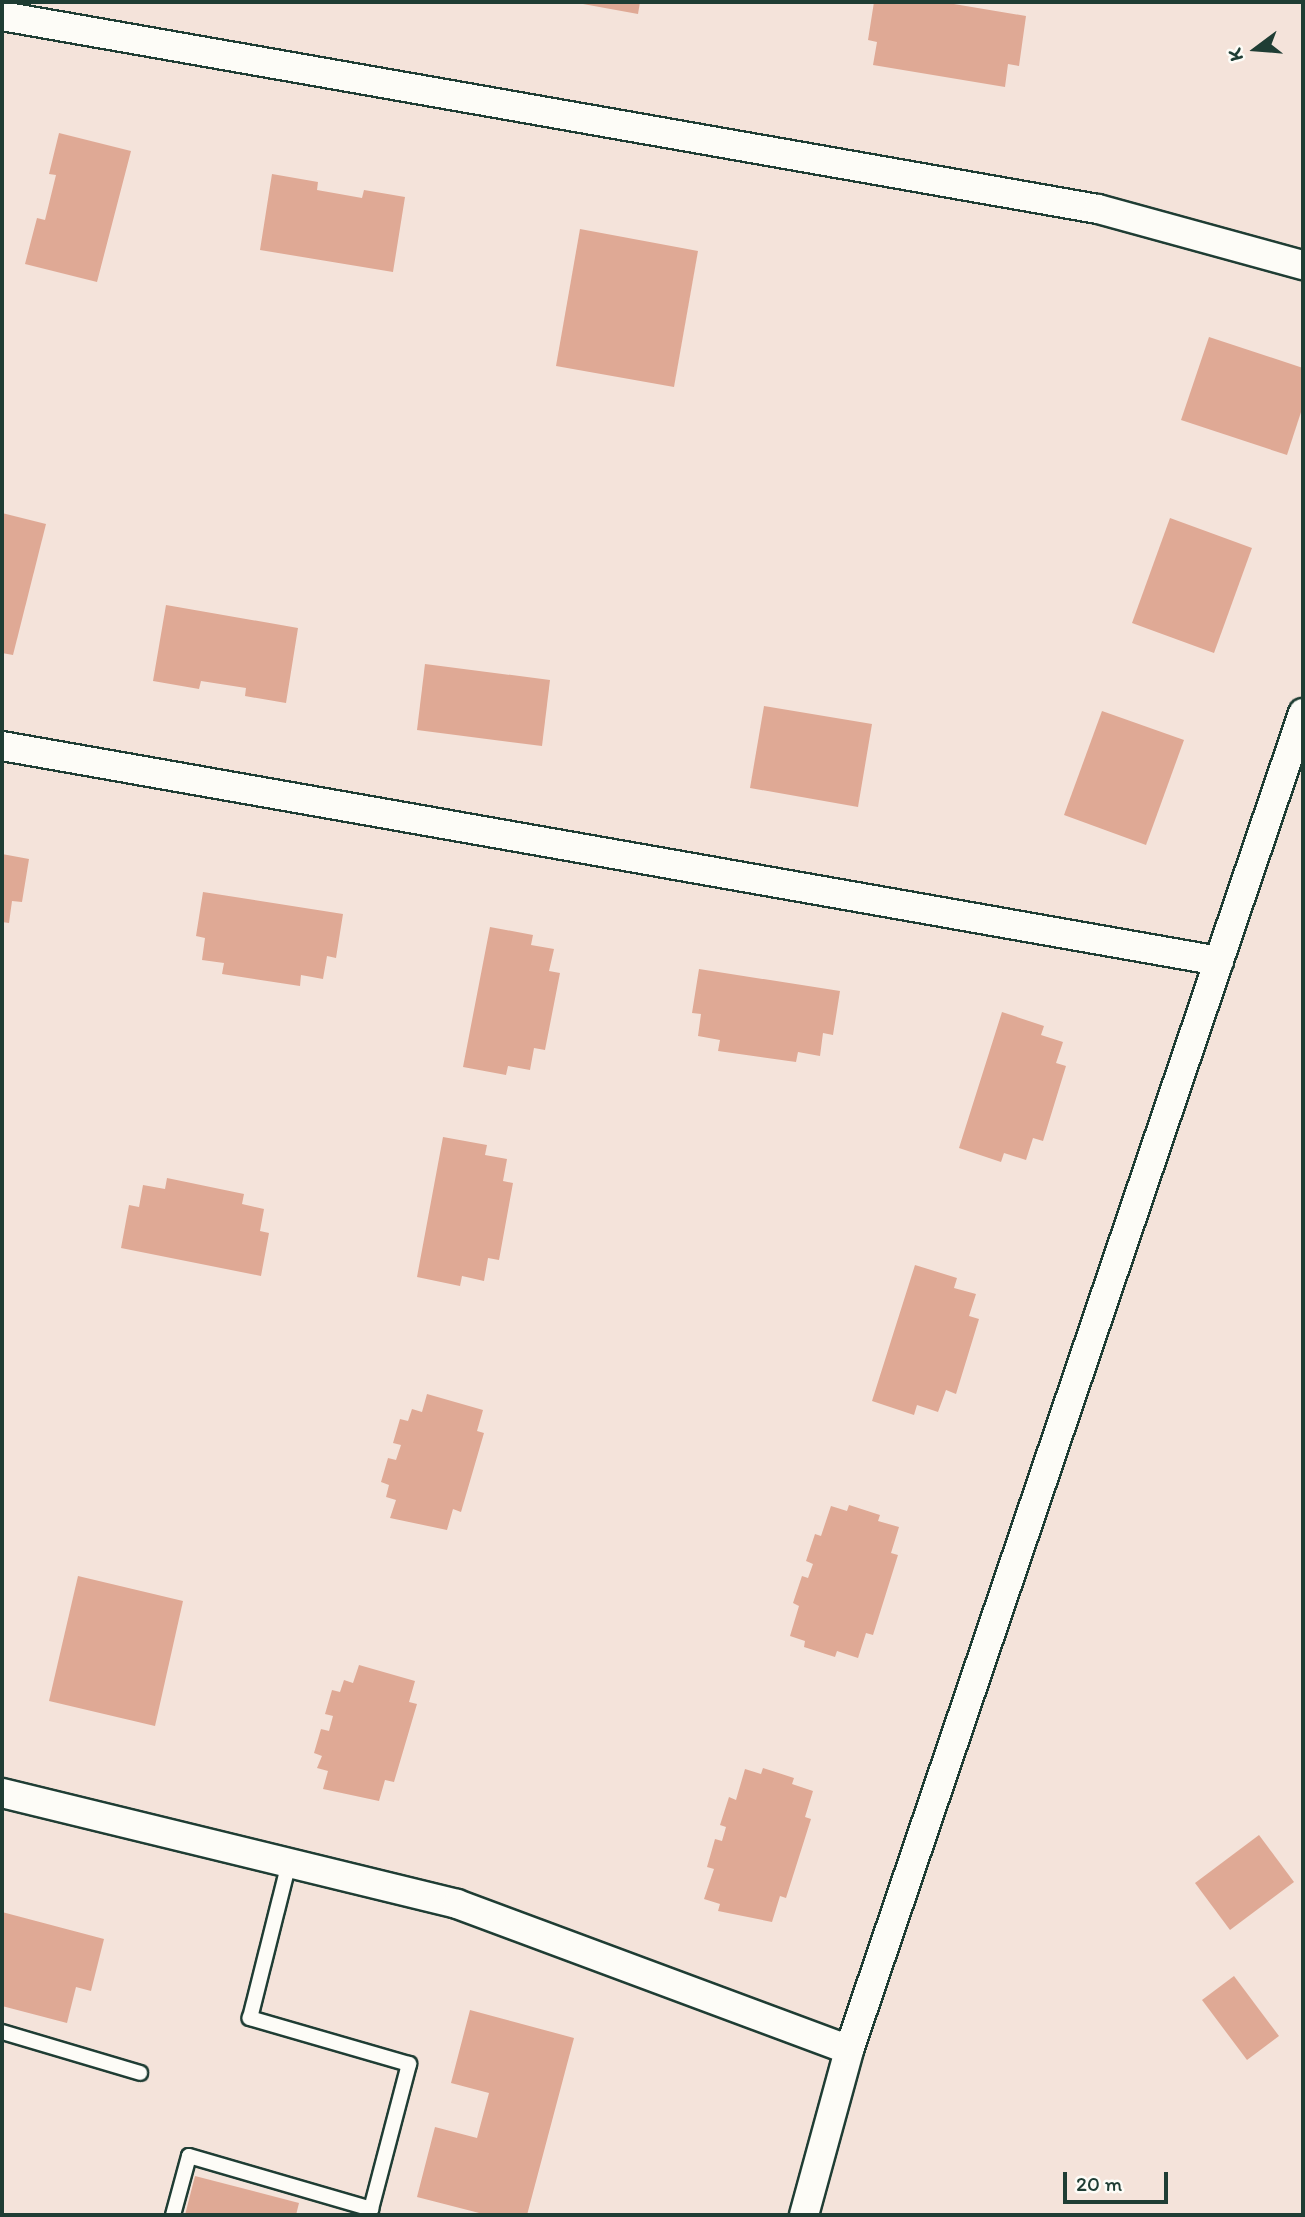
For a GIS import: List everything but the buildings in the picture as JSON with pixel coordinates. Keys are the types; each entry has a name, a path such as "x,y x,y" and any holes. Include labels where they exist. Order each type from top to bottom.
{"street":[{"path":"2,16 1098,209 1303,265"},
{"path":"804,2215 849,2050 1303,713"},
{"path":"2,746 1219,961"},
{"path":"2,1793 457,1904 849,2050"}],"lane":[{"path":"173,2215 188,2156 371,2209 409,2064 250,2018 289,1863"},
{"path":"2,2032 140,2073"}]}
